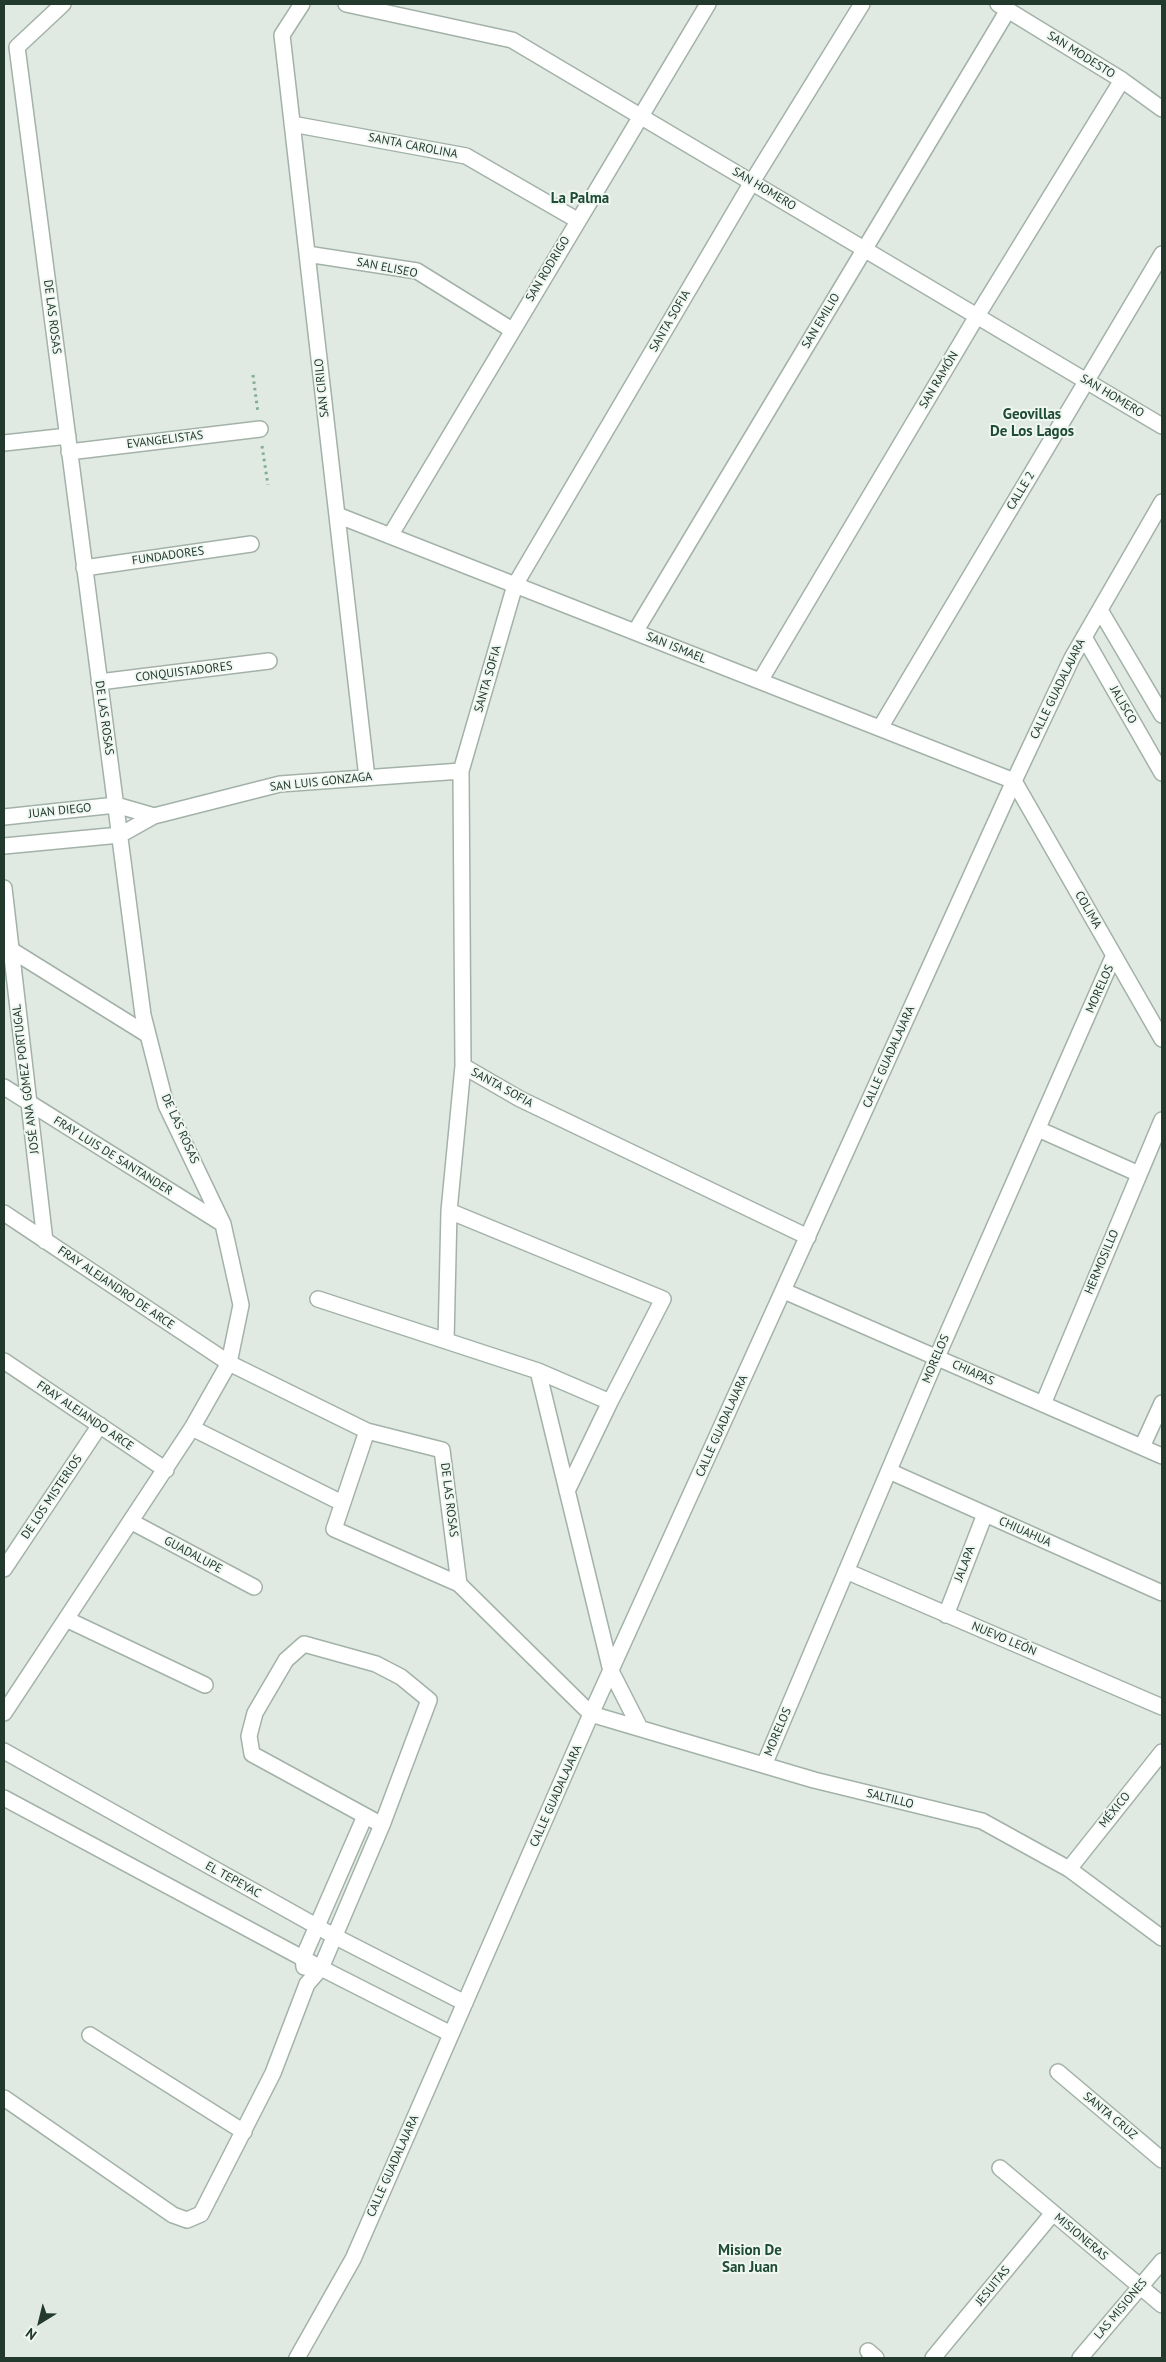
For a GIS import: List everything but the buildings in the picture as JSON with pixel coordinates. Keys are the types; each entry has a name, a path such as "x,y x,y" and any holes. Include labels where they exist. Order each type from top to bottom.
{"street":[{"name":"DE LAS ROSAS","path":"4,1712 132,1522 192,1428 229,1363 241,1305 223,1224 166,1104 143,1015 17,47 64,4"},
{"name":"SAN CIRILO","path":"302,4 282,35 367,778"},
{"name":"SAN HOMERO","path":"346,4 512,40 1162,426"},
{"name":"SAN RODRIGO","path":"390,536 577,220 708,4"},
{"name":"SANTA SOFIA","path":"808,1236 520,1098 463,1066 461,771 515,585 752,182 862,4"},
{"name":"SAN MODESTO","path":"1003,7 1122,80 1162,109"},
{"name":"SAN EMILIO","path":"635,632 864,248 1003,7"},
{"name":"SAN RAMÓN","path":"760,681 978,316 1122,80"},
{"name":"SANTA CAROLINA","path":"292,124 466,156 577,220"},
{"name":"SAN ELISEO","path":"307,254 417,271 512,330"},
{"name":"CALLE 2","path":"880,728 1162,254"},
{"name":"EVANGELISTAS","path":"70,452 260,429"},
{"path":"4,443 68,436"},
{"name":"CALLE GUADALAJARA","path":"297,2358 353,2259 591,1714 1014,781 1084,637 1162,502"},
{"name":"SAN ISMAEL","path":"337,515 1014,781"},
{"name":"FUNDADORES","path":"84,568 250,544"},
{"path":"1100,610 1162,715"},
{"name":"JALISCO","path":"1084,637 1162,773"},
{"name":"CONQUISTADORES","path":"99,682 268,661"},
{"name":"SAN LUIS GONZAGA","path":"4,846 120,835 154,816 280,784 461,771"},
{"name":"COLIMA","path":"1014,781 1162,1039"},
{"path":"116,805 154,816"},
{"name":"JUAN DIEGO","path":"4,817 116,805"},
{"name":"JOSÉ ANA GÓMEZ PORTUGAL","path":"4,888 7,947 29,1104 45,1241"},
{"path":"7,947 148,1035"},
{"name":"MORELOS","path":"764,1765 888,1471 1114,956"},
{"path":"446,1341 449,1211 463,1066"},
{"name":"FRAY LUIS DE SANTANDER","path":"4,1088 223,1224"},
{"name":"HERMOSILLO","path":"1043,1404 1162,1120"},
{"path":"1038,1129 1139,1174"},
{"path":"449,1211 663,1299 567,1490"},
{"name":"FRAY ALEJANDRO DE ARCE","path":"4,1213 229,1363 367,1431"},
{"name":"CHIAPAS","path":"784,1290 1162,1456"},
{"path":"318,1299 538,1371 610,1402"},
{"name":"FRAY ALEJANDO ARCE","path":"5,1366 100,1425 166,1470"},
{"path":"538,1371 611,1670 640,1728"},
{"path":"1142,1447 1162,1403"},
{"name":"DE LOS MISTERIOS","path":"4,1569 100,1425"},
{"path":"192,1428 342,1503"},
{"name":"DE LAS ROSAS","path":"367,1431 442,1450 459,1584"},
{"path":"367,1431 334,1529 459,1584 591,1714"},
{"name":"CHIUAHUA","path":"888,1471 1162,1593"},
{"name":"JALAPA","path":"946,1615 985,1514"},
{"name":"GUADALUPE","path":"132,1522 254,1587"},
{"name":"NUEVO LEÓN","path":"846,1571 1162,1708"},
{"path":"66,1619 205,1685"},
{"path":"4,2098 173,2215 187,2220 201,2214 273,2073 307,1984 321,1968 382,1825 429,1700 401,1678 376,1664 304,1644 286,1660 255,1713 249,1736 252,1754 382,1825"},
{"name":"SALTILLO","path":"591,1714 764,1765 982,1821 1069,1868 1162,1938"},
{"name":"EL TEPEYAC","path":"4,1751 317,1927 465,2003"},
{"name":"MÉXICO","path":"1069,1868 1162,1752"},
{"path":"4,1798 321,1968 451,2034"},
{"path":"307,1984 303,1958 365,1816"},
{"path":"90,2035 244,2132"},
{"name":"SANTA CRUZ","path":"1058,2072 1162,2160"},
{"name":"MISIONERAS","path":"1000,2168 1162,2305"},
{"name":"JESUITAS","path":"934,2358 1053,2213"},
{"name":"LAS MISIONES","path":"1080,2358 1162,2261"}],"district":[{"name":"La Palma","path":"580,199"},
{"name":"Geovillas De Los Lagos","path":"1032,424"},
{"name":"Mision De San Juan","path":"750,2260"}]}
